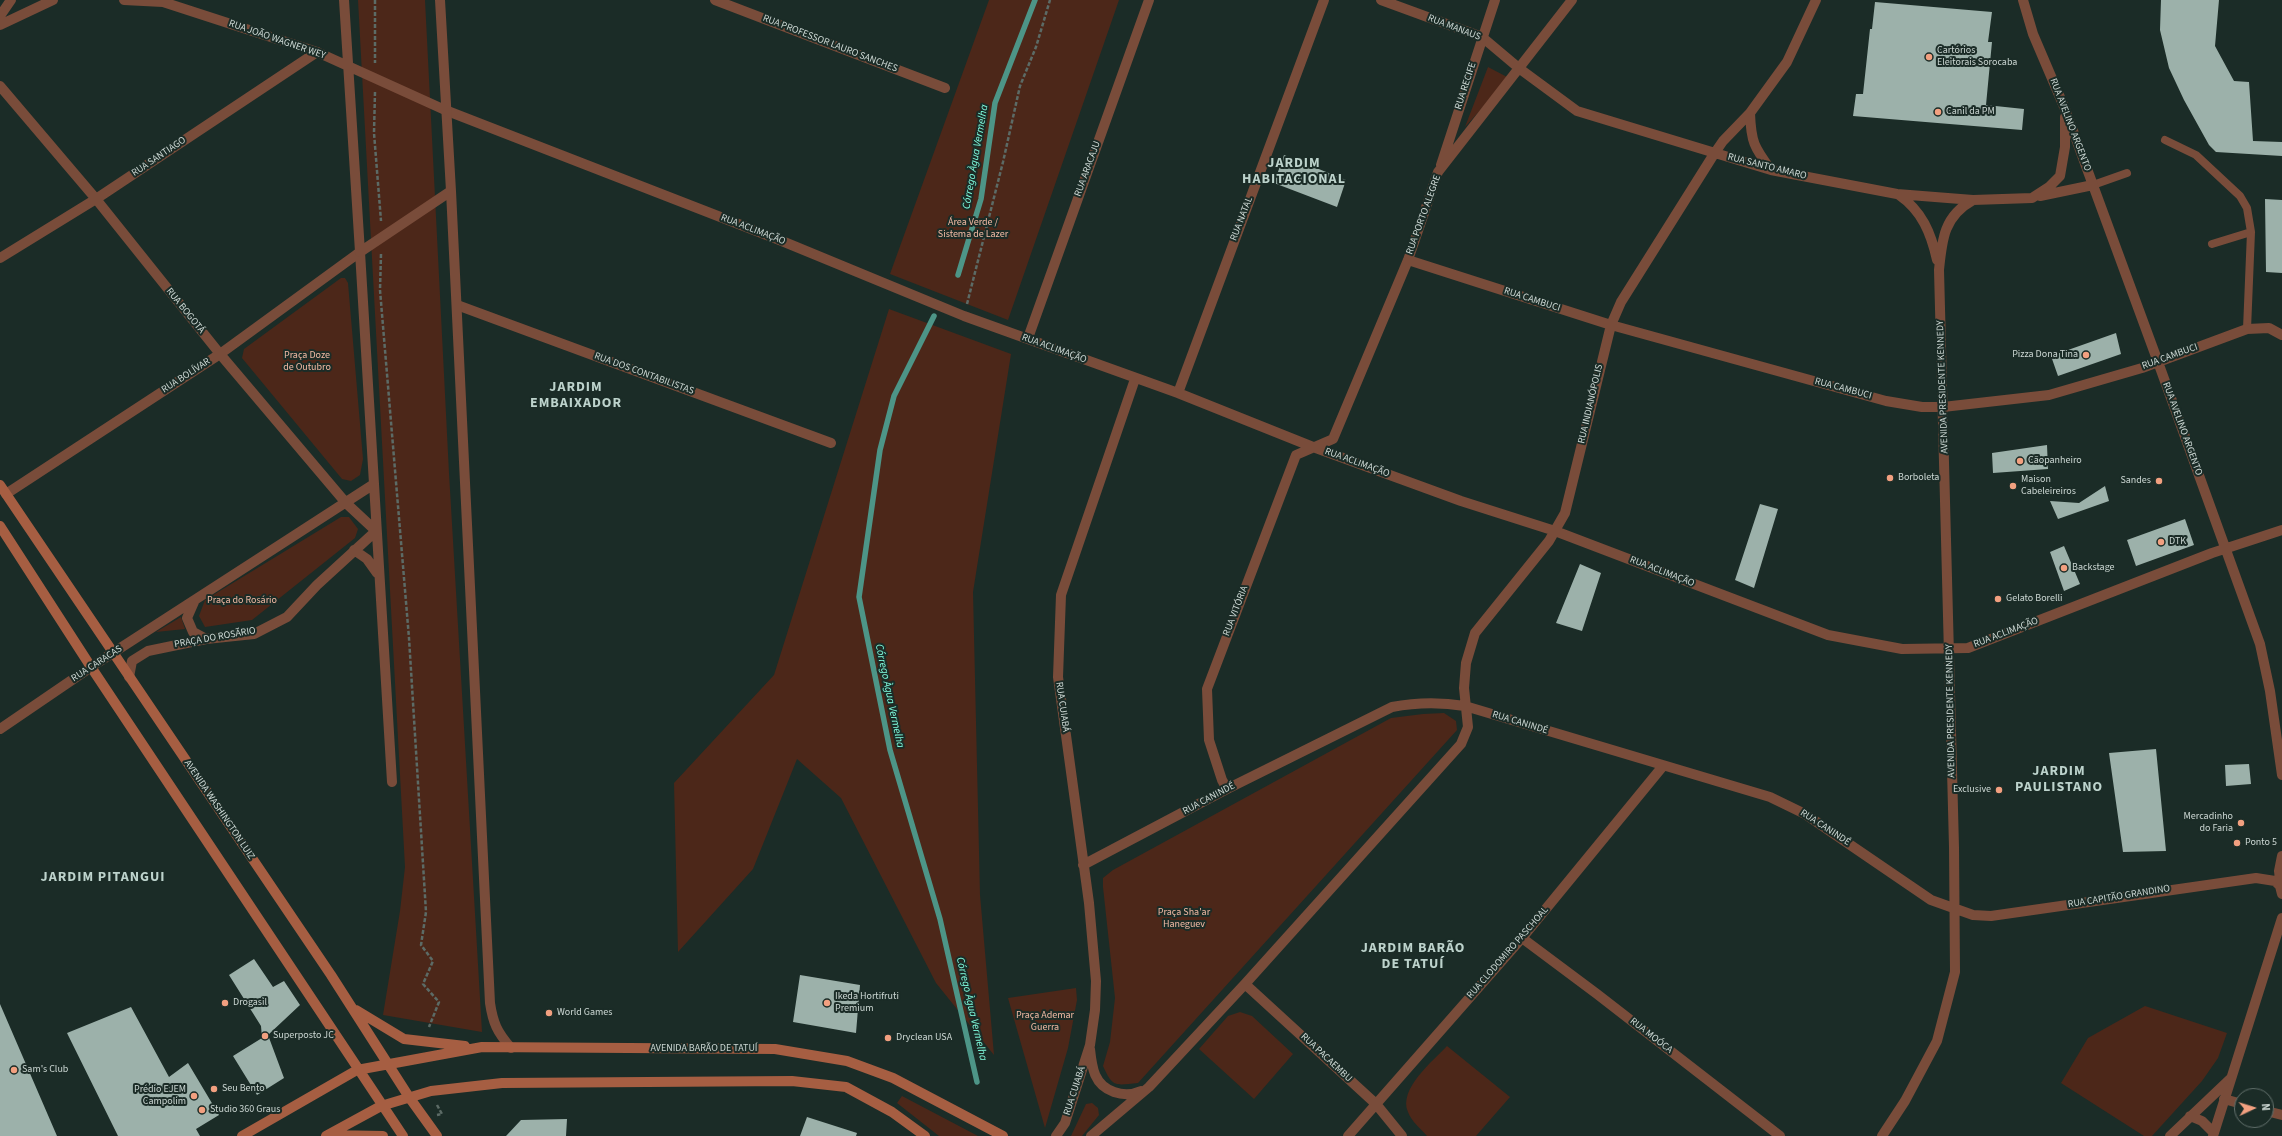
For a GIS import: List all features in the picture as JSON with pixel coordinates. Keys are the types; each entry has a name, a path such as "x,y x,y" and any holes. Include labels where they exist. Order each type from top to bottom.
{"main road":[{"name":"AVENIDA WASHINGTON LUIZ","path":"0,485 353,1007 409,1097 436,1136"},
{"path":"0,526 90,668 348,1052 357,1070 381,1106 403,1136"},
{"path":"353,1007 404,1039 482,1047"},
{"name":"AVENIDA BARÃO DE TATUÍ","path":"242,1136 357,1070 482,1047 775,1049 847,1061 893,1078 1003,1136"},
{"path":"327,1136 381,1106 431,1091 502,1083 792,1081 846,1087 892,1112 925,1136"},
{"path":"327,1136 384,1136"}],"street":[{"path":"0,16 11,0"},
{"path":"0,25 53,0"},
{"name":"RUA JOÃO WAGNER WEY","path":"124,0 163,2 317,52 445,110"},
{"path":"344,0 374,484 378,575 392,782"},
{"path":"440,0 457,305 490,1003 493,1022 501,1037 511,1048"},
{"name":"RUA PROFESSOR LAURO SANCHES","path":"715,0 944,88"},
{"name":"RUA ARACAJU","path":"1028,338 1149,0"},
{"name":"RUA NATAL","path":"1178,393 1324,0"},
{"name":"RUA MANAUS","path":"1381,0 1482,37 1520,69"},
{"name":"RUA RECIFE","path":"1438,172 1495,0"},
{"name":"RUA PORTO ALEGRE","path":"1313,447 1333,439 1408,260 1438,172 1520,69 1572,0"},
{"name":"RUA INDIANÓPOLIS","path":"1091,1136 1148,1087 1245,984 1461,744 1468,727 1464,688 1466,663 1475,633 1555,531 1565,513 1611,325 1621,302 1714,154 1723,141 1750,113 1787,62 1816,0"},
{"name":"RUA AVELINO ARGENTO","path":"2023,0 2033,34 2065,109 2260,644 2270,691 2282,775"},
{"name":"RUA SANTIAGO","path":"0,258 96,199 317,52"},
{"name":"RUA SANTO AMARO","path":"1520,69 1577,111 1714,154 1771,170 1897,194 1973,200 2032,198 2093,185"},
{"name":"RUA BOGOTÁ","path":"0,86 96,199 220,354 346,503 376,532"},
{"path":"2032,198 2049,187 2060,176 2065,147 2065,109"},
{"name":"RUA ACLIMAÇÃO","path":"445,110 777,239 964,316 1028,338 1135,379 1178,393 1313,447 1461,501 1555,531 1828,635 1902,649 1968,648 2226,549 2282,530"},
{"path":"1750,113 1751,134 1755,149 1771,170"},
{"name":"RUA BOLÍVAR","path":"6,494 220,354 360,252 451,191"},
{"name":"AVENIDA PRESIDENTE KENNEDY","path":"1882,1136 1905,1101 1937,1040 1955,972 1956,910 1939,270 1934,246 1921,214 1911,204 1897,194"},
{"name":"AVENIDA PRESIDENTE KENNEDY","path":"1939,270 1945,232 1953,214 1973,200"},
{"name":"RUA CAMBUCI","path":"1408,260 1611,325 1886,401 1922,407 1943,407 2049,395 2158,362 2247,329 2269,328 2282,335"},
{"name":"RUA DOS CONTABILISTAS","path":"457,305 831,443"},
{"name":"RUA CUIABÁ","path":"1056,1136 1065,1122 1090,1045 1095,1010 1096,981 1089,903 1058,677 1061,595 1135,379"},
{"name":"RUA VITÓRIA","path":"1227,789 1222,780 1209,740 1207,688 1296,455 1313,447"},
{"name":"RUA CARACAS","path":"0,729 90,668 374,484"},
{"name":"PRAÇA DO ROSÃRIO","path":"129,676 132,661 148,651 206,640 254,634 287,617 354,550 376,532"},
{"path":"354,550 373,564 378,575"},
{"path":"195,601 187,618 193,632 206,640"},
{"name":"RUA CANINDÉ","path":"1083,865 1227,789 1392,708 1414,703 1438,702 1465,706 1770,797 1798,810 1931,900 1956,910"},
{"name":"RUA CLODOMIRO PASCHOAL","path":"1348,1136 1522,938 1663,766"},
{"path":"2281,890 2279,871 2282,856"},
{"name":"RUA CAPITÃO GRANDINO","path":"1956,910 1973,915 1991,916 2256,878 2275,881 2281,890"},
{"path":"2213,1134 2282,918"},
{"name":"RUA MOÓCA","path":"1522,938 1780,1136"},
{"name":"RUA PACAEMBU","path":"1245,984 1376,1104 1402,1136"},
{"name":"RUA CUIABÁ","path":"1090,1045 1097,1081 1105,1089 1119,1094 1130,1094 1148,1087"},
{"path":"2170,1136 2231,1078"},
{"path":"2224,1099 2234,1102"},
{"path":"2190,1116 2202,1120 2213,1134"}],"lane":[{"path":"2165,140 2196,155 2240,196 2247,208 2251,232 2247,329"},
{"path":"2093,185 2128,173"},
{"path":"2212,244 2251,232"}],"path":[{"path":"375,0 374,134 382,238 380,290 409,638 426,904 422,945 433,961 423,984 439,1002 429,1027 423,1026"},
{"path":"964,316 1003,162 1020,86 1036,47 1050,0"}],"green space":[{"path":"358,0 425,0 449,473 482,1032 383,1015 400,911 405,867"},
{"name":"Área Verde / Sistema de Lazer","path":"989,0 1119,0 1008,320 890,274"},
{"path":"1488,67 1509,78 1465,127"},
{"name":"Praça Doze de Outubro","path":"341,278 345,278 348,283 363,459 360,475 351,481 342,479 242,358 244,349"},
{"path":"889,309 1011,354 973,592 980,895 994,1055 936,983 841,798 797,759 753,869 678,952 674,783 774,675"},
{"name":"Praça do Rosário","path":"341,517 349,517 358,529 355,538 252,620 205,627 199,616 205,600"},
{"name":"Praça do Rosário","path":"181,617 185,629 156,632"},
{"name":"Praça Sha'ar Haneguev","path":"1444,713 1456,721 1457,730 1138,1083 1116,1084 1112,1082 1103,1066 1110,1042 1115,998 1103,878 1113,870 1391,718"},
{"name":"Praça Ademar Guerra","path":"1076,988 1077,1000 1068,1048 1045,1128 1008,998"},
{"path":"2145,1006 2227,1033 2218,1058 2202,1081 2152,1136 2144,1136 2061,1083 2088,1038"},
{"path":"1240,1012 1252,1016 1293,1054 1254,1099 1199,1049 1228,1016"},
{"path":"1447,1046 1510,1097 1476,1136 1427,1136 1414,1122 1408,1112 1406,1103 1412,1085 1426,1067"},
{"path":"902,1096 978,1136 939,1136 897,1103"},
{"path":"1092,1103 1098,1108 1099,1115 1082,1136 1071,1136 1086,1104"}],"building":[{"path":"2161,0 2219,0 2215,46 2234,81 2249,82 2253,141 2282,142 2282,156 2216,152 2209,145 2184,100 2169,68 2160,30"},
{"path":"1875,2 1992,12 1988,42 1992,42 1986,105 2024,109 2022,130 1853,116 1856,94 1863,94 1870,29 1872,29"},
{"path":"1284,155 1346,180 1337,207 1274,183"},
{"path":"2265,199 2282,200 2282,273 2266,272"},
{"name":"Pizza Dona Tina","path":"2116,333 2121,354 2058,376 2051,356"},
{"name":"Cãopanheiro","path":"2047,445 2048,469 1993,473 1992,453"},
{"path":"2105,486 2109,501 2058,519 2050,501 2079,503"},
{"path":"1760,504 1778,509 1754,588 1735,580"},
{"name":"DTK","path":"2185,519 2194,545 2136,566 2127,540"},
{"name":"Backstage","path":"2064,546 2080,584 2064,591 2050,552"},
{"path":"1580,564 1601,573 1582,631 1556,623"},
{"path":"2156,749 2166,851 2123,852 2109,753"},
{"path":"2249,764 2251,784 2226,786 2225,765"},
{"name":"Superposto JC","path":"254,959 273,987 284,981 300,1005 268,1035 284,1078 257,1095 233,1056 262,1038 261,1026 229,975"},
{"name":"Ikeda Hortifruti Premium","path":"800,975 860,985 856,1033 793,1022"},
{"name":"Sam's Club","path":"0,1004 57,1136 0,1136"},
{"path":"131,1007 169,1077 188,1063 219,1115 196,1129 200,1136 118,1136 67,1033"},
{"path":"807,1117 857,1133 856,1136 800,1136"},
{"path":"567,1119 566,1136 506,1136 521,1120"}],"waterway":[{"name":"Córrego Àgua Vermelha","path":"958,275 981,199 995,103 1035,0"},
{"name":"Córrego Àgua Vermelha","path":"934,316 894,396 880,450 859,597 890,750 940,919 977,1082"}],"place":[{"name":"Cartórios Eleitorais Sorocaba","path":"1929,57"},
{"name":"Canil da PM","path":"1938,112"},
{"name":"Pizza Dona Tina","path":"2086,355"},
{"name":"Cãopanheiro","path":"2020,461"},
{"name":"Borboleta","path":"1890,478"},
{"name":"Sandes","path":"2159,481"},
{"name":"Maison Cabeleireiros","path":"2013,486"},
{"name":"DTK","path":"2161,542"},
{"name":"Backstage","path":"2064,568"},
{"name":"Gelato Borelli","path":"1998,599"},
{"name":"Exclusive","path":"1999,790"},
{"name":"Mercadinho do Faria","path":"2241,823"},
{"name":"Ponto 5","path":"2237,843"},
{"name":"Drogasil","path":"225,1003"},
{"name":"Ikeda Hortifruti Premium","path":"827,1003"},
{"name":"World Games","path":"549,1013"},
{"name":"Superposto JC","path":"265,1036"},
{"name":"Dryclean USA","path":"888,1038"},
{"name":"Sam's Club","path":"14,1070"},
{"name":"Seu Bento","path":"214,1089"},
{"name":"Prédio EJEM Campolim","path":"194,1096"},
{"name":"Studio 360 Graus","path":"202,1110"}],"district":[{"name":"JARDIM HABITACIONAL","path":"1294,172"},
{"name":"JARDIM EMBAIXADOR","path":"576,396"},
{"name":"JARDIM PAULISTANO","path":"2059,780"},
{"name":"JARDIM PITANGUI","path":"103,878"},
{"name":"JARDIM BARÃO DE TATUÍ","path":"1413,958"}]}
